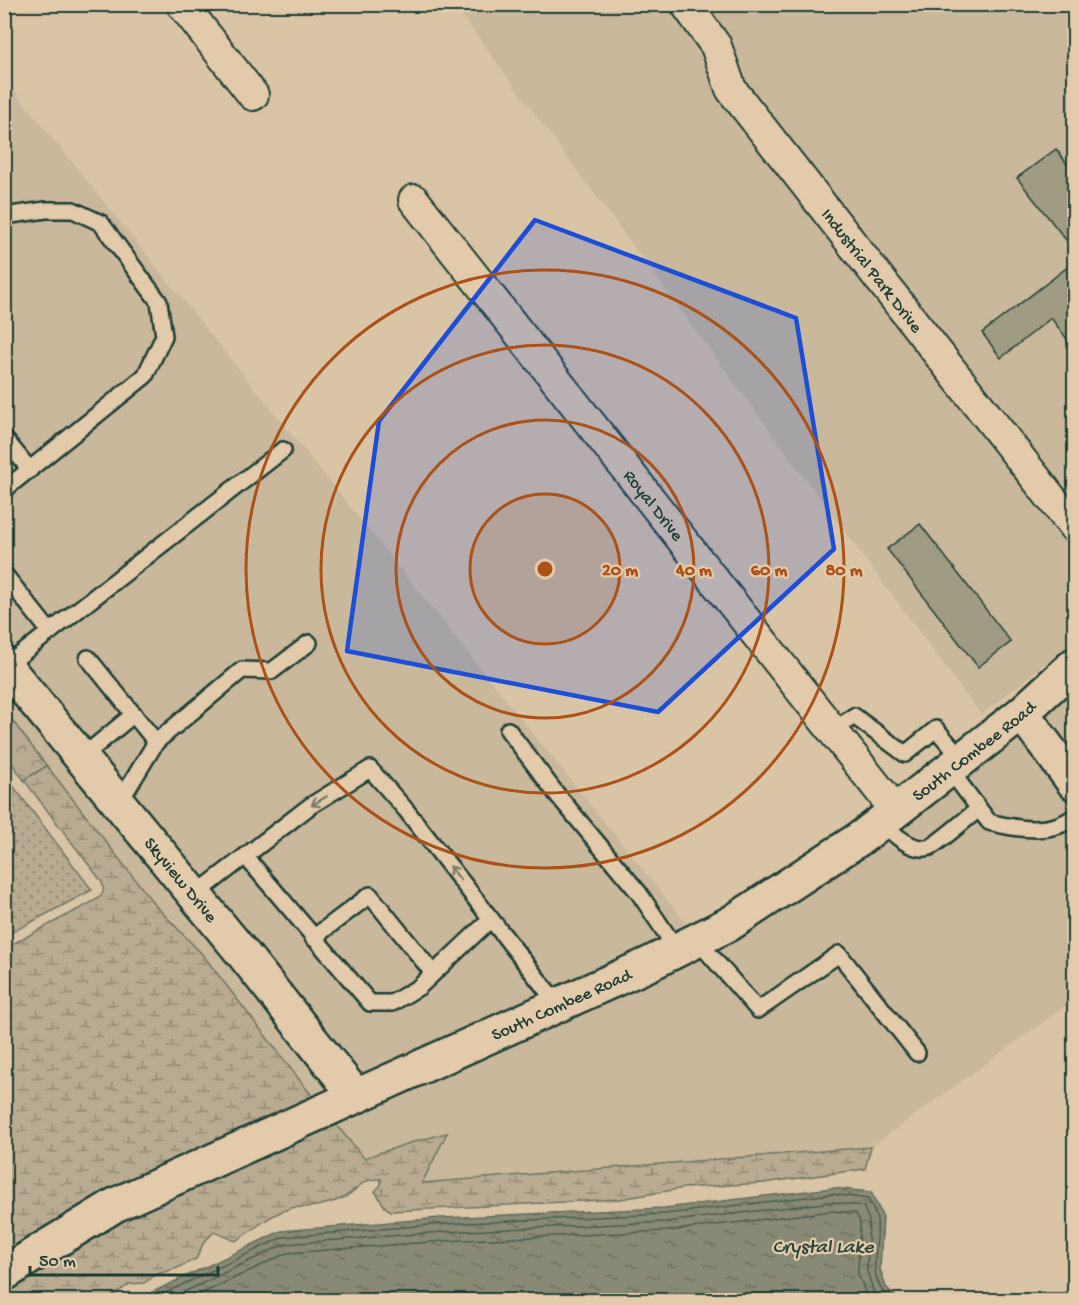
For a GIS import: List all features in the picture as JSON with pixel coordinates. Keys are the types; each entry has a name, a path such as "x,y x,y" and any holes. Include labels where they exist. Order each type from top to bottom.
{"main road":[{"name":"Skyview Drive","path":"5,665 195,895 356,1096"},
{"name":"South Combee Road","path":"4,1274 115,1205 558,1005 687,945 741,917 818,868 889,816 1022,713 1074,665"},
{"path":"1022,713 1074,783"}],"street":[{"path":"182,4 253,95"},
{"name":"Industrial Park Drive","path":"686,4 716,46 731,89 1074,527"},
{"name":"Royal Drive","path":"414,200 833,731 889,816"}],"lane":[{"path":"4,216 46,210 73,210 102,223 159,302 164,336 146,376 4,490"},
{"path":"4,438 30,470"},
{"path":"5,665 283,450"},
{"path":"4,574 50,632"},
{"path":"119,803 156,742 242,670 272,671 309,643"},
{"path":"88,658 156,742"},
{"path":"81,758 134,714"},
{"path":"833,731 854,716 905,754 936,729 989,822 1039,830 1069,822 1074,817"},
{"path":"508,730 555,792 639,893 687,945 758,1010 839,954 917,1053"},
{"path":"195,895 310,806 370,769 406,810 558,1005"},
{"path":"889,816 890,830 917,848 930,847 979,808"},
{"path":"246,857 370,1003 392,1003 419,987 490,919"},
{"path":"313,938 370,895 433,973"}],"highlighted area":[{"path":"535,220 796,318 834,549 658,712 347,651 379,421"}],"shaded area":[{"path":"454,5 1074,5 1074,640 981,715"},
{"path":"4,78 686,923 695,927 362,1080 5,641"},
{"path":"1074,682 1074,760 1040,713"},
{"path":"4,687 334,1092 316,1101 202,954 155,905 5,711"},
{"path":"1018,732 1074,807 1074,1000 871,1147 421,1183 446,1133 364,1158 333,1121 653,976"}],"green space":[{"path":"5,711 47,766 24,780 5,754"},
{"path":"47,766 155,905 202,954 316,1101 5,1259 5,948 96,900 103,890 102,882 24,780"},
{"path":"4,774 92,890 5,936 4,936"},
{"path":"333,1121 364,1158 447,1133 422,1183 871,1147 865,1169 763,1183 684,1188 621,1199 391,1211 385,1207 375,1191 381,1185 381,1179 373,1180 363,1183 347,1196 337,1200 317,1206 283,1211 235,1241 214,1232 204,1242 196,1259 157,1274 144,1283 130,1284 106,1300 5,1300 4,1290 121,1217"}],"water":[{"name":"Crystal Lake","path":"832,1188 871,1192 883,1217 880,1269 886,1287 899,1300 136,1300 281,1231 441,1218 665,1208"}],"building":[{"path":"1056,149 1074,173 1074,250 1017,178"},
{"path":"1069,266 1074,273 1074,348 1051,318 1001,358 982,333"},
{"path":"920,524 1011,642 978,667 887,549"}]}
